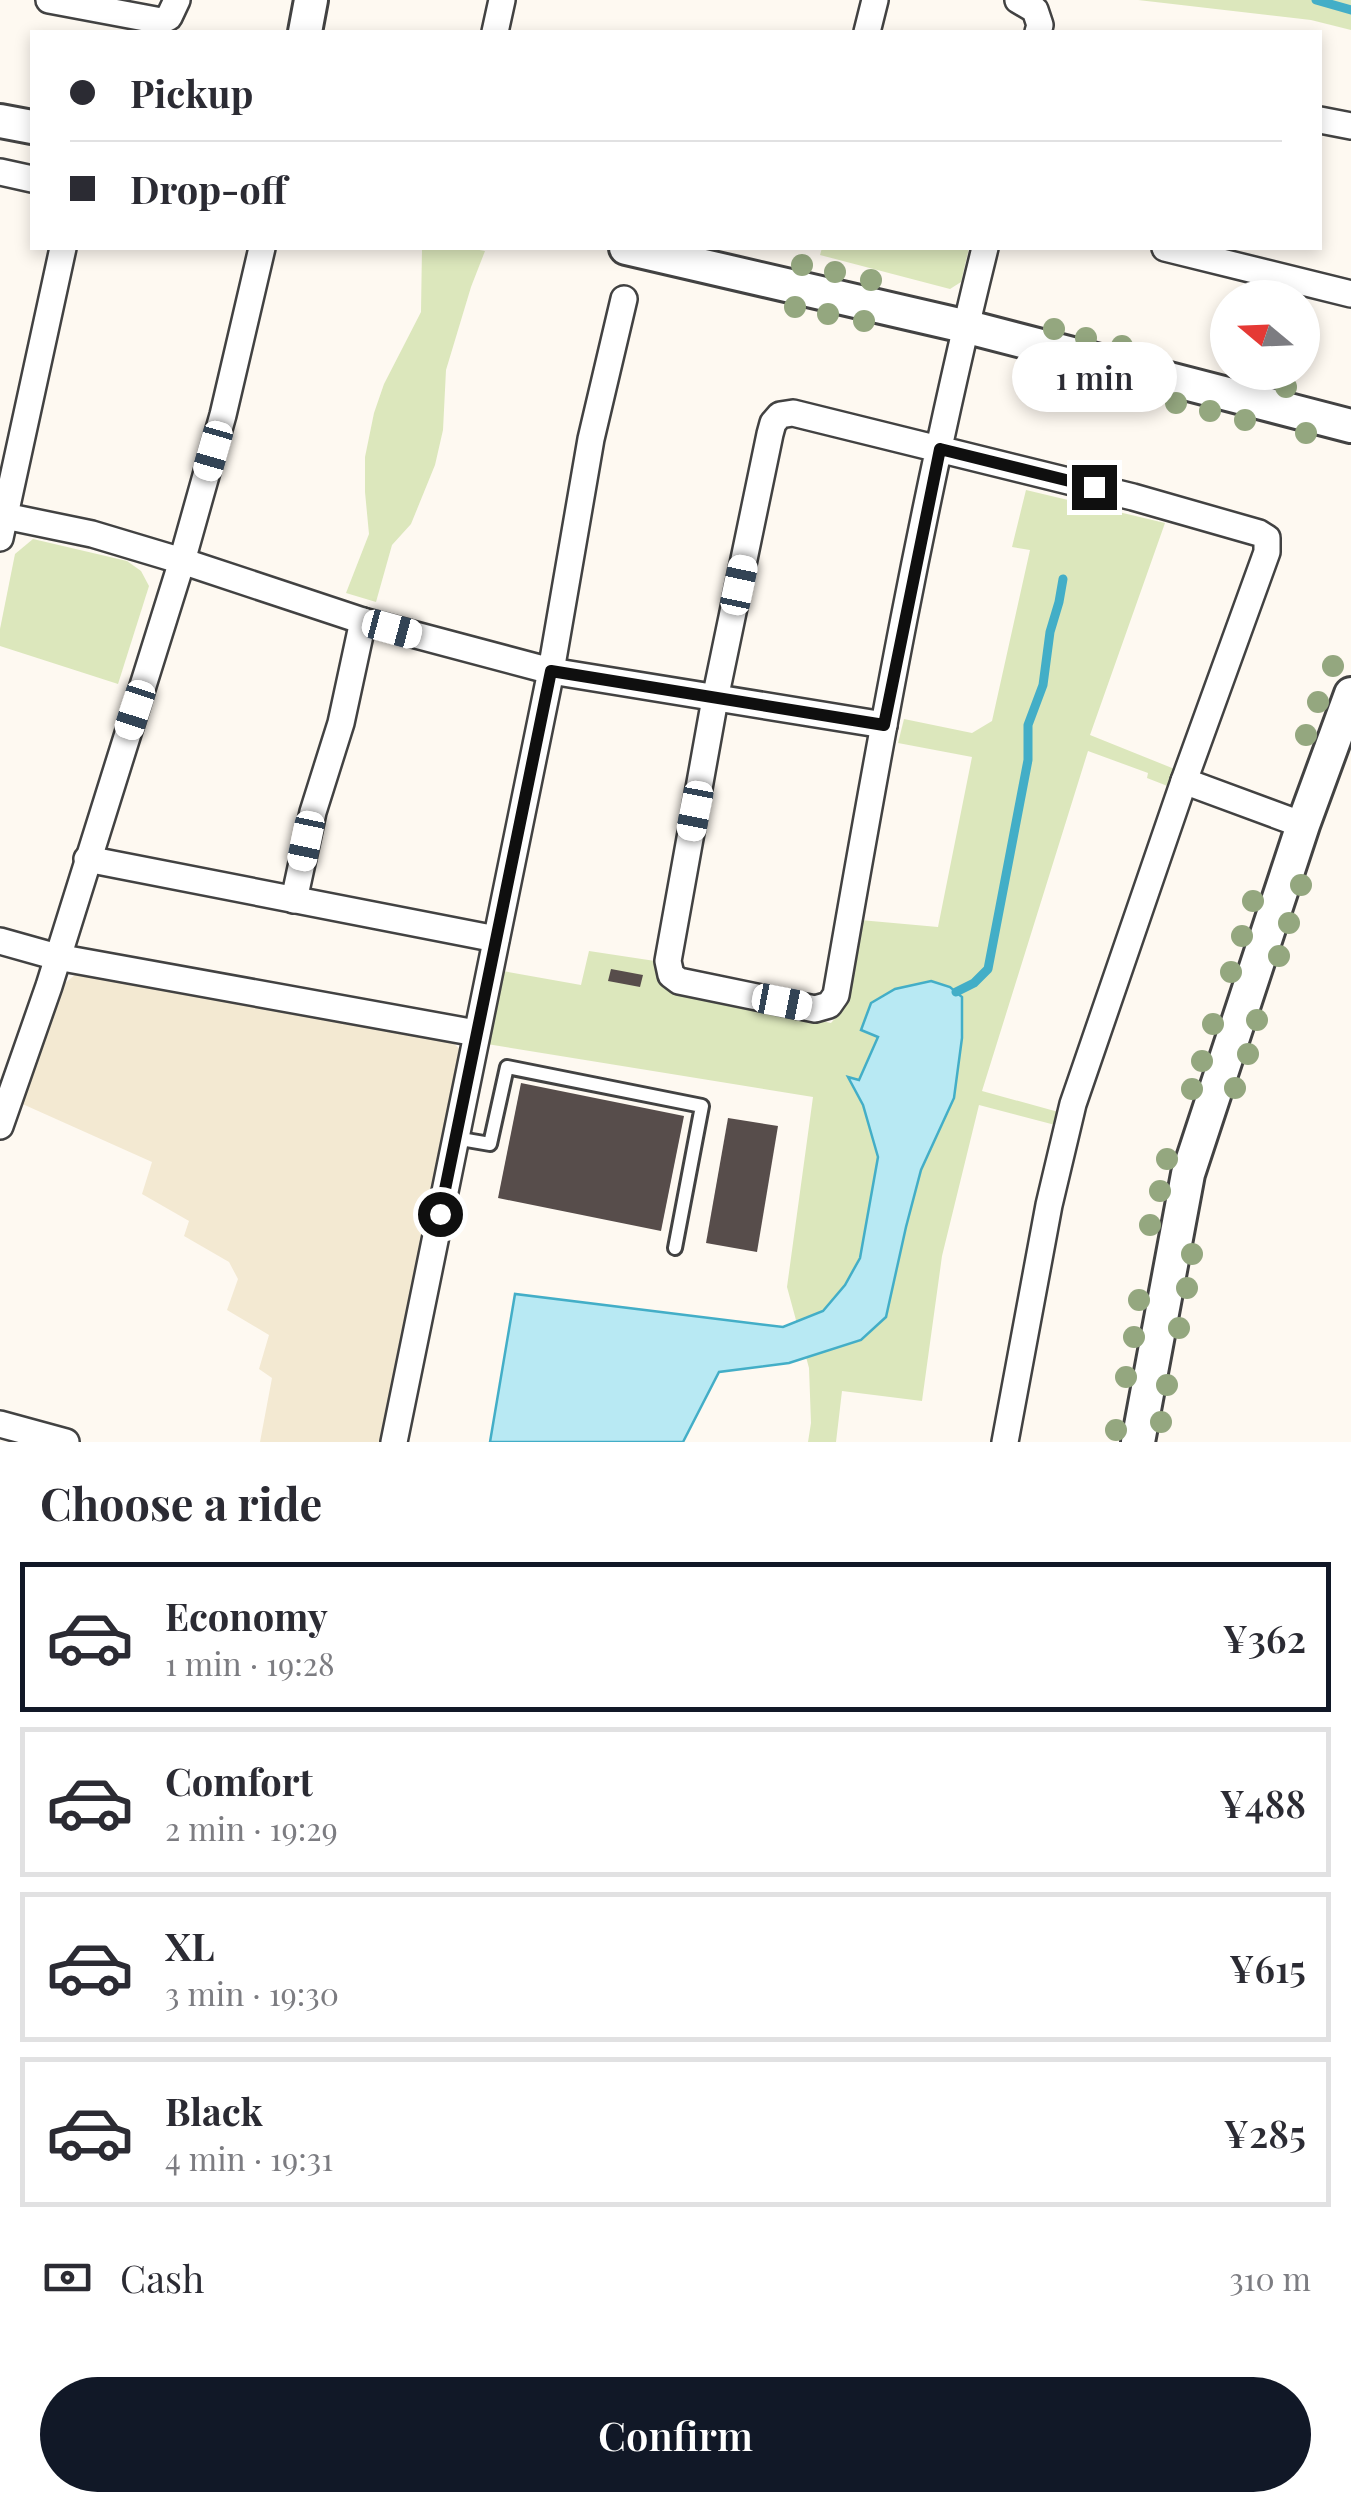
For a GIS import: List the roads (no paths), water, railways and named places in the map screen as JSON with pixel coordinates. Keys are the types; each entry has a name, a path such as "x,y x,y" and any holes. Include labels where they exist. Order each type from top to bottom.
{"street":[{"path":"49,0 161,22 169,17 177,0"},
{"path":"305,30 311,0"},
{"path":"868,30 875,0"},
{"path":"1018,0 1035,10 1039,30"},
{"path":"495,30 500,1"},
{"path":"1322,120 1351,126"},
{"path":"0,121 30,126"},
{"path":"0,172 30,179"},
{"path":"63,250 2,523 92,534 363,621 551,671 884,725"},
{"path":"0,1126 182,561 224,415 262,250"},
{"path":"635,250 968,327 1351,426"},
{"path":"985,250 940,449 884,725 836,995 828,1005 816,1008 680,981 671,975 668,962 715,699 770,434 780,415 793,414 940,449 1133,497 1259,532 1267,538 1267,552 1073,1104 1005,1442"},
{"path":"1174,250 1351,294"},
{"path":"394,1442 551,671 591,439 624,299"},
{"path":"294,900 312,812 340,723 363,621"},
{"path":"1138,1442 1188,1174 1303,825 1351,694"},
{"path":"1184,781 1303,825"},
{"path":"88,859 496,940"},
{"path":"0,942 57,957 476,1034"},
{"path":"0,1424 66,1442"}],"lane":[{"path":"455,1138 490,1144 506,1067 702,1106 675,1248"}],"water":[{"path":"931,981 950,987 962,997 962,1038 954,1098 921,1170 886,1317 861,1340 789,1363 719,1372 683,1442 490,1442 515,1294 783,1327 823,1311 845,1285 860,1258 878,1157 863,1105 848,1077 859,1080 878,1037 861,1030 871,1003 895,989"}],"waterway":[{"path":"1316,0 1351,10"},
{"path":"956,992 974,983 988,969 1028,760 1028,725 1043,685 1063,579"}]}
